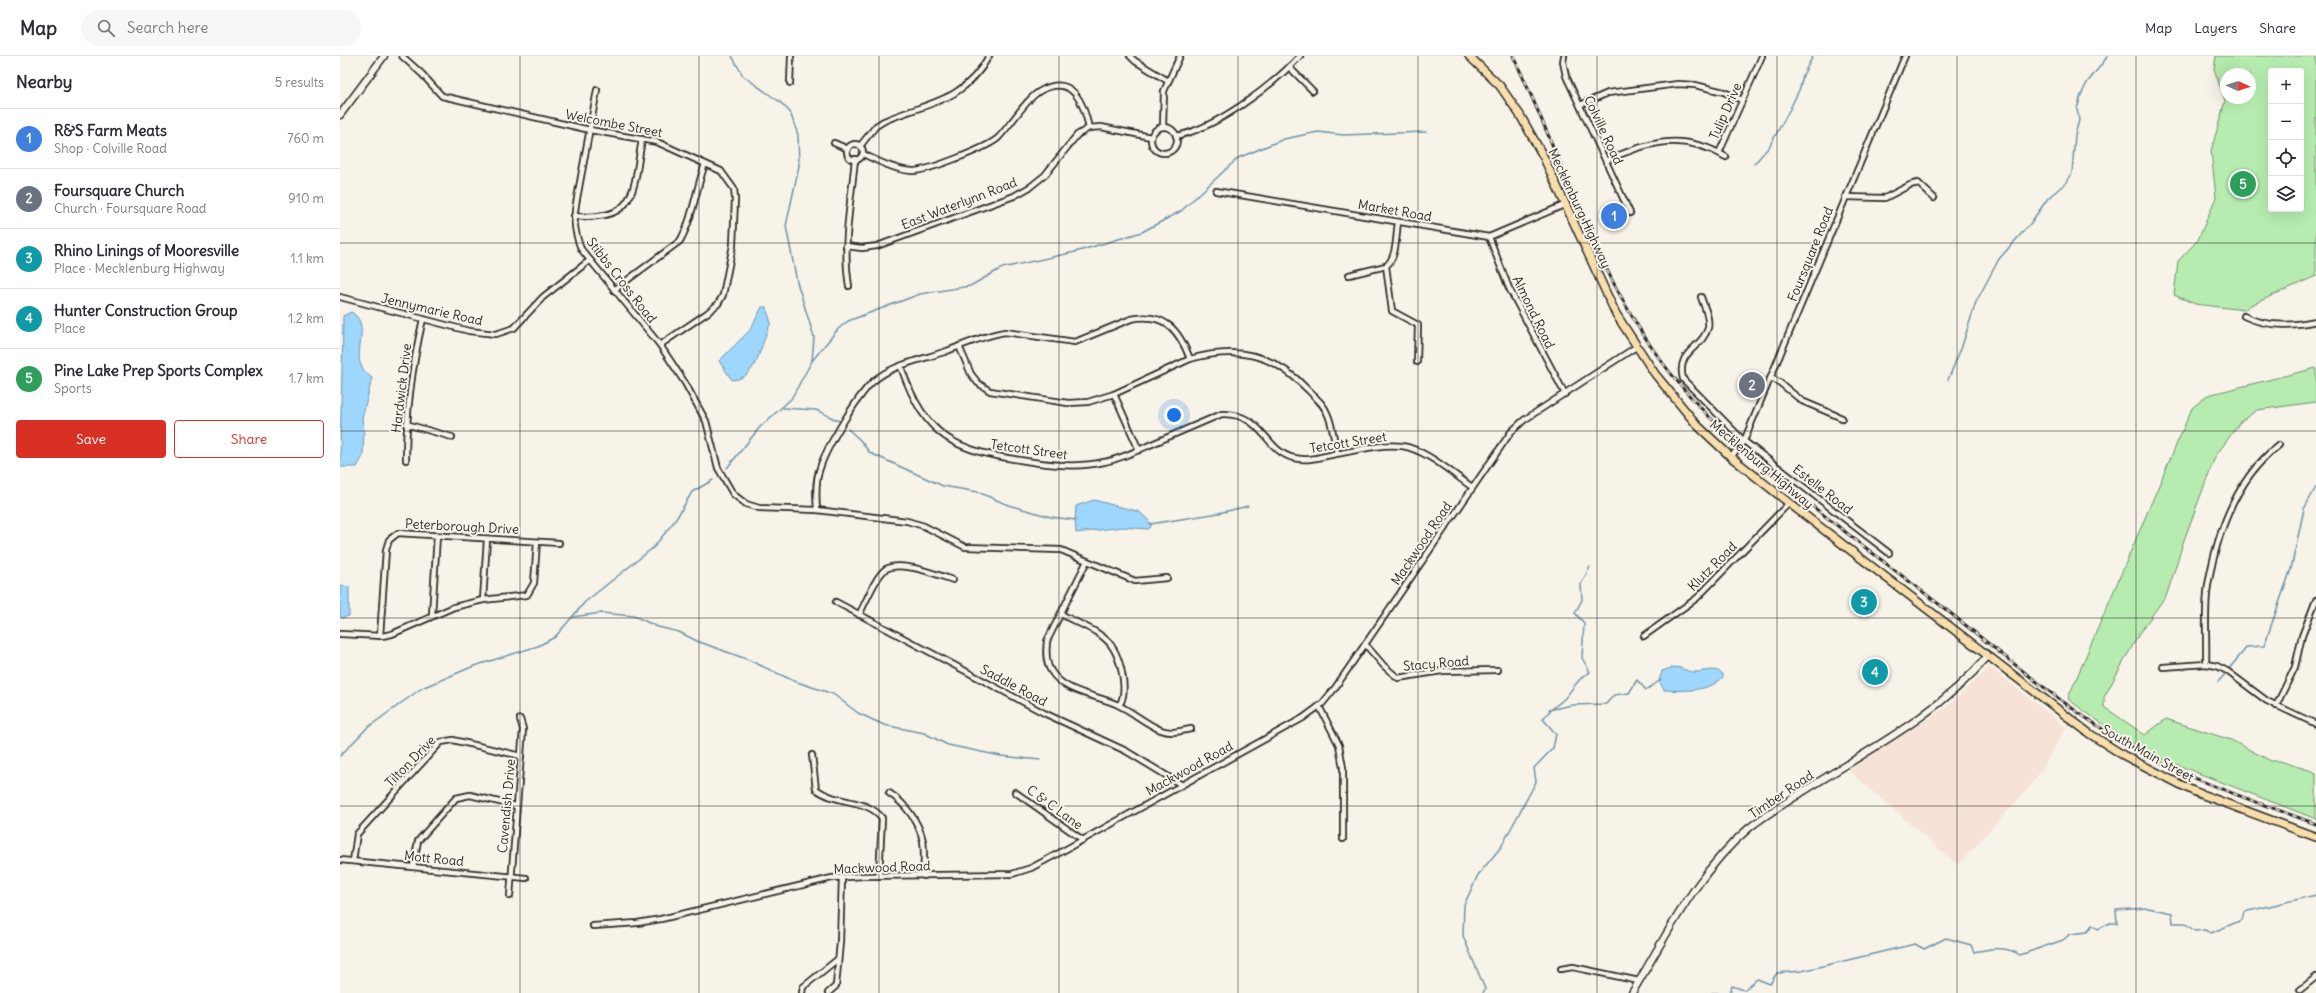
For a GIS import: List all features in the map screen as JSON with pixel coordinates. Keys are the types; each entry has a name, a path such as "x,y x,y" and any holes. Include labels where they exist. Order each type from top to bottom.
{"main road":[{"name":"Mecklenburg Highway","path":"1468,56 1500,86 1520,115 1537,145 1616,314 1636,347 1675,400 1697,425 1731,457 1987,657"},
{"name":"South Main Street","path":"1987,657 2076,724 2123,755 2157,774 2200,794 2316,837"}],"street":[{"path":"340,115 384,56"},
{"name":"Welcombe Street","path":"402,56 422,74 442,96 590,130 666,145 721,171 734,189 734,244 725,288 718,304 660,345"},
{"path":"790,83 791,56"},
{"path":"860,146 876,126 884,121 958,92 977,75 989,56"},
{"path":"1130,56 1135,61 1168,81"},
{"path":"1163,127 1163,98 1168,81 1180,56"},
{"path":"1176,136 1201,130 1280,77 1300,56"},
{"name":"Colville Road","path":"1564,56 1563,62 1566,76 1630,212"},
{"name":"Tulip Drive","path":"1719,153 1762,56"},
{"name":"Foursquare Road","path":"1731,457 1744,441 1904,56"},
{"path":"1289,67 1313,91"},
{"path":"1580,105 1608,93 1678,84 1695,85 1724,92 1742,100"},
{"path":"860,146 863,154 906,170 925,169 993,142 1036,94 1052,86 1063,87 1076,94 1085,109 1089,128 1101,127 1151,137"},
{"name":"Stibbs Cross Road","path":"597,90 574,216 576,236 581,249 660,345 692,394 703,415 718,468 733,494 746,504 759,508 816,510 907,521 924,526 965,547 1061,550 1134,581 1167,578"},
{"path":"1163,127 1172,130 1176,136 1175,148 1168,153 1163,154 1153,149 1151,137 1157,129 1163,127"},
{"name":"East Waterlynn Road","path":"846,246 862,248 876,246 1014,196 1040,179 1077,135 1089,128"},
{"path":"574,216 594,218 606,216 625,206 633,192 642,140"},
{"name":"Tulip Drive","path":"1606,161 1638,146 1677,141 1698,144 1726,157"},
{"path":"834,143 848,149"},
{"path":"848,149 854,144 860,146"},
{"path":"848,149 849,156 855,159"},
{"path":"855,159 863,154"},
{"path":"849,286 846,265 846,246 855,159"},
{"path":"614,290 680,241 685,232 696,188 705,164"},
{"path":"1845,197 1885,198 1910,185 1918,183 1934,198"},
{"name":"Market Road","path":"1216,191 1488,237"},
{"path":"1488,237 1564,205"},
{"path":"1349,275 1386,266 1391,263 1398,222"},
{"name":"Almond Road","path":"1488,237 1509,288 1565,394"},
{"name":"Jennymarie Road","path":"340,297 469,331 490,334 507,331 519,322 543,297 590,260"},
{"path":"1386,266 1392,311 1404,319 1418,325 1417,362"},
{"name":"Estelle Road","path":"1701,297 1708,318 1707,329 1685,357 1682,364 1683,380 1744,441 1889,553"},
{"path":"2244,316 2257,322 2274,324 2294,324 2316,321"},
{"path":"816,510 819,469 830,445 869,384 877,378 901,367 994,334 1005,332 1075,342 1131,319 1149,317 1164,322 1177,332 1190,359"},
{"name":"Hardwick Drive","path":"406,460 406,424 414,359 423,319"},
{"path":"959,346 971,374 978,383 990,392 1068,403 1088,402 1114,394 1190,359 1217,353 1239,352 1261,357 1282,367 1324,406 1331,425 1337,453"},
{"name":"Mackwood Road","path":"593,926 637,924 842,878 1012,874 1031,868 1303,718 1319,706 1335,688 1511,432 1524,420 1636,347"},
{"name":"Tetcott Street","path":"901,367 914,400 928,422 947,438 968,449 1022,460 1071,466 1105,462 1140,450 1222,414 1231,414 1250,420 1277,447 1292,457 1308,460 1337,453 1383,446 1402,446 1428,457 1472,488"},
{"path":"1771,378 1779,382 1802,401 1842,418"},
{"path":"1114,394 1140,450"},
{"path":"406,424 452,437"},
{"path":"2206,664 2208,586 2227,517 2238,492 2251,472 2279,445"},
{"name":"Klutz Road","path":"1644,636 1697,598 1789,503"},
{"name":"Peterborough Drive","path":"380,636 386,550 389,540 398,533 559,543"},
{"path":"432,615 438,536"},
{"path":"483,600 487,539"},
{"path":"340,634 380,636 400,631 432,615 483,600 523,597 527,595 534,582 537,542"},
{"path":"1087,561 1047,641 1046,653 1050,670 1059,680 1078,691 1119,705 1162,730 1177,732 1191,729"},
{"path":"859,615 879,576 886,569 896,566 909,567 953,580"},
{"path":"2276,706 2295,667 2302,636 2316,600"},
{"name":"Saddle Road","path":"836,602 1044,713 1126,751 1182,785"},
{"path":"1061,614 1106,638 1114,645 1121,666 1124,687 1122,701 1119,705"},
{"name":"Stacy Road","path":"1365,644 1384,666 1398,678 1442,671 1498,670"},
{"name":"Timber Road","path":"1632,993 1693,890 1709,869 1739,838 1773,810 1937,707 1963,684 1987,657"},
{"path":"2163,667 2206,664 2217,666 2227,671 2262,698 2316,724"},
{"path":"1319,706 1339,746 1343,768 1343,839"},
{"name":"Cavendish Drive","path":"510,896 523,730 520,719"},
{"name":"Tilton Drive","path":"353,861 357,834 441,742 453,740 521,756"},
{"path":"812,755 816,789 839,801 864,805 877,811 882,818 879,876"},
{"name":"C & C Lane","path":"1015,792 1082,840"},
{"path":"889,793 898,798 916,822 923,842 924,876"},
{"path":"413,867 418,841 456,798 470,795 516,806"},
{"name":"Mott Road","path":"340,860 526,878"},
{"path":"828,993 836,986 842,878"},
{"path":"802,993 803,987 838,958"},
{"path":"1561,969 1573,967 1639,981"},
{"path":"2300,990 2316,977"}],"shaded area":[{"path":"1990,667 2066,727 2042,769 2026,791 1958,865 1848,770 1948,706"}],"green space":[{"path":"2216,56 2316,56 2316,276 2249,306 2244,310 2195,304 2174,295 2178,261 2198,240 2216,197 2211,151 2224,104 2256,104 2256,68 2220,68 2220,86 2214,69"},
{"path":"2316,368 2316,402 2257,410 2240,422 2215,457 2184,540 2167,594 2139,634 2104,697 2104,707 2145,735 2166,719 2231,740 2271,761 2280,761 2316,773 2316,819 2157,757 2121,737 2068,698 2192,408 2208,395"}],"water":[{"path":"762,307 766,307 771,323 758,358 748,373 741,378 732,380 719,361 750,330"},
{"path":"351,312 360,322 360,363 372,378 362,419 364,430 363,456 357,467 340,467 343,316"},
{"path":"1094,500 1140,512 1151,523 1151,527 1148,529 1122,527 1076,533 1076,506"},
{"path":"340,585 349,587 349,616 342,618 340,616"},
{"path":"1674,667 1692,672 1716,670 1723,674 1723,677 1711,686 1695,690 1664,690 1659,681 1662,671"}],"waterway":[{"path":"732,56 743,76 780,102 790,112 798,135 799,166 786,226 797,282 814,337 812,361"},
{"path":"1754,164 1769,147 1790,109 1800,88 1803,75 1813,56"},
{"path":"1948,380 1962,346 1976,302 1999,259 2030,224 2048,198 2067,182 2072,173 2075,135 2079,120 2077,109 2081,95 2087,83 2108,56"},
{"path":"727,468 760,427 791,399 812,361 838,329 848,321 920,294 970,286 1002,268 1075,252 1142,232 1181,211 1238,158 1284,139 1318,132 1343,135 1426,132"},
{"path":"783,408 816,410 839,421"},
{"path":"848,429 860,440 870,453 943,486 978,492 1008,505 1051,517 1076,520"},
{"path":"340,756 367,728 422,688 474,666 538,646 555,637 585,602 654,547 676,519 692,492 713,480"},
{"path":"2228,670 2247,647 2264,646 2291,569 2304,509 2316,487"},
{"path":"1150,524 1219,513 1248,506"},
{"path":"1483,993 1485,989 1463,936 1464,905 1478,875 1501,847 1536,782 1534,768 1553,748 1556,734 1543,719 1564,699 1578,681 1590,672 1582,658 1584,623 1575,613 1582,600 1581,584 1590,567"},
{"path":"572,617 601,613 634,616 658,627 679,632 697,641 749,660 794,681 833,694 858,713 884,725 924,733 948,745 1001,756 1040,760"},
{"path":"2218,682 2226,673"},
{"path":"1549,710 1572,705 1606,704 1614,695 1629,693 1637,680 1646,690 1661,680"},
{"path":"1730,993 1732,986 1744,990 1757,979 1770,984 1777,973 1802,971 1915,944 1924,949 1946,938 1971,945 1974,952 2003,949 2020,955 2063,940 2070,934 2087,932 2092,925 2098,929 2110,923 2117,923 2116,910 2148,908 2172,913 2173,923 2184,923 2195,931 2205,930 2211,933 2242,920 2244,912 2316,895"},
{"path":"1712,993 1718,993"}],"railway":[{"path":"1513,56 1530,92 1577,205 1611,278 1630,314 1670,373 1710,418 1777,478 2084,717 2135,749 2179,771 2224,790 2316,824"}],"place":[{"name":"Pine Lake Prep Sports Complex","path":"2243,184"},
{"name":"R&S Farm Meats","path":"1614,216"},
{"name":"Foursquare Church","path":"1752,385"},
{"name":"Rhino Linings of Mooresville","path":"1864,602"},
{"name":"Hunter Construction Group","path":"1875,672"}]}
